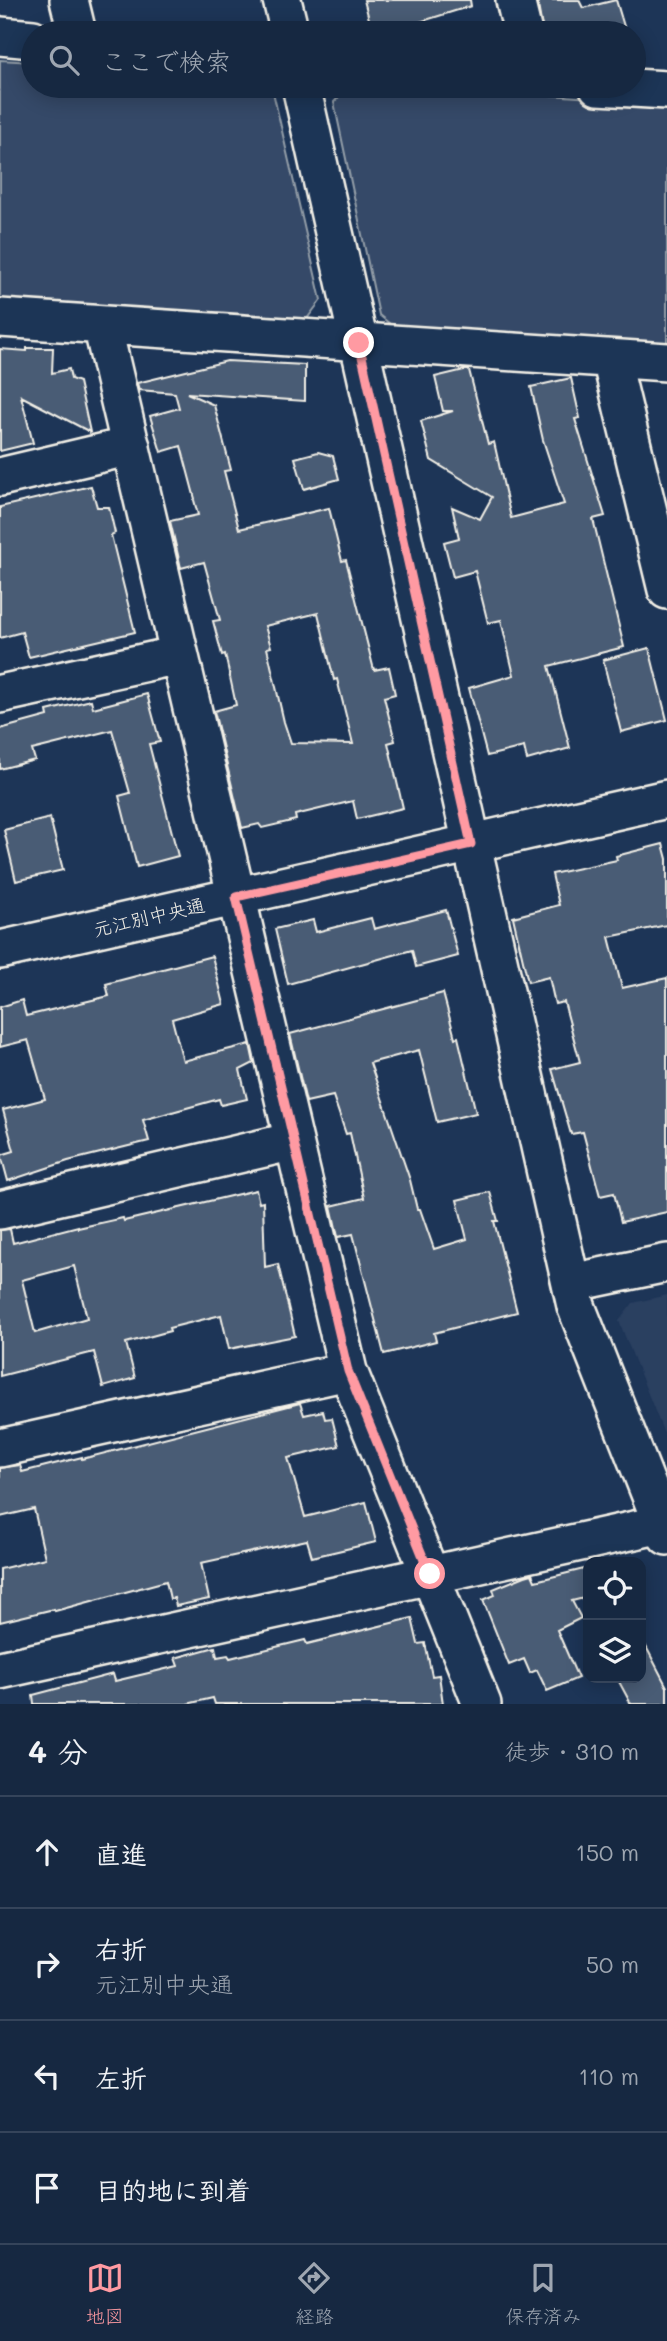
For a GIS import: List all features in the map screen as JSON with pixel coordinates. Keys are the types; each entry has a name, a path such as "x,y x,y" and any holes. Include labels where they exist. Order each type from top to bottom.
{"street":[{"path":"69,0 74,21"},
{"path":"282,0 287,21"},
{"path":"515,0 520,21"},
{"path":"0,36 21,38"},
{"path":"646,89 667,90"},
{"path":"0,1671 430,1574 665,1530 576,1306 570,1283 304,98"},
{"path":"0,318 667,362"},
{"path":"102,325 348,1371 482,1704"},
{"path":"611,359 667,590"},
{"path":"0,477 131,446"},
{"path":"0,694 179,655"},
{"name":"元江別中央通","path":"0,950 667,799"},
{"path":"0,1210 294,1141"},
{"path":"570,1283 667,1263"},
{"path":"0,1448 348,1371"}],"shaded area":[{"path":"0,60 21,61 21,98 274,98 321,300 303,324 0,302"},
{"path":"338,98 593,98 667,103 667,352 401,333 379,315 334,102"},
{"path":"667,1295 667,1441 619,1321 633,1303"}],"building":[{"path":"364,0 470,0 471,6 423,21 369,21"},
{"path":"537,0 579,0 583,8 616,0 622,21 541,21"},
{"path":"27,348 53,348 52,373 69,369 71,379 79,382 90,432 21,396 33,443 0,451 0,349 27,351"},
{"path":"227,361 305,365 305,401 187,393 214,405 231,470 224,471 239,529 329,508 342,561 346,560 374,670 389,667 395,694 384,697 395,741 388,743 403,808 357,819 353,801 295,815 296,820 262,828 259,824 242,828 214,711 236,705 225,654 222,655 213,621 220,620 204,562 181,568 170,521 198,515 195,499 181,446 161,452 150,416 179,408 175,393 139,390 137,383","holes":["318,613 334,680 337,679 353,744 291,743 267,648 271,647 265,626"]},
{"path":"469,370 488,444 494,442 511,518 564,504 543,440 531,387 571,378 580,418 575,419 605,516 593,519 624,647 549,666 570,748 527,760 524,747 487,756 469,688 514,675 501,620 488,623 475,571 453,577 444,542 459,538 452,507 480,519 492,497 431,460 421,421 453,411 443,411 435,377"},
{"path":"318,452 333,456 339,479 304,489 295,458"},
{"path":"91,486 97,507 109,507 115,533 111,535 135,632 29,657 22,632 0,638 0,507"},
{"path":"649,648 667,720 621,732 603,660"},
{"path":"147,694 160,742 149,744 178,856 137,867 119,796 130,793 112,730 32,750 35,760 0,769 0,729 48,716 47,711 91,700 93,708"},
{"path":"50,818 63,870 16,881 4,830"},
{"path":"663,844 667,859 667,925 609,937 622,988 667,978 667,1212 621,1222 614,1193 600,1196 583,1132 571,1134 552,1069 580,1062 564,1002 555,1004 549,977 528,982 513,917 559,905 552,874 617,860 616,856"},
{"path":"446,910 458,956 416,967 412,950 288,984 275,929 313,920 316,932 371,918 374,929"},
{"path":"212,956 224,1004 172,1019 183,1061 250,1044 254,1063 240,1070 247,1099 221,1105 219,1099 143,1120 149,1141 68,1161 8,1181 1,1155 14,1151 3,1110 45,1099 28,1040 0,1047 0,1007 22,1000 26,1016 109,996 106,984"},
{"path":"443,993 455,1038 458,1037 476,1113 437,1122 419,1050 370,1063 410,1180 417,1209 420,1209 434,1249 467,1239 457,1200 490,1192 498,1221 494,1221 517,1312 434,1333 436,1341 384,1354 353,1234 338,1237 331,1206 364,1198 350,1133 346,1134 333,1096 306,1102 290,1034"},
{"path":"256,1190 259,1203 263,1202 265,1267 278,1264 295,1336 229,1349 221,1315 169,1328 170,1331 126,1343 135,1378 103,1387 94,1352 0,1376 0,1230 10,1229 13,1243 78,1226 123,1218 124,1221","holes":["74,1266 87,1318 35,1333 22,1280"]},
{"path":"300,1403 304,1415 323,1411 325,1419 332,1418 339,1446 288,1458 305,1517 366,1502 376,1542 312,1557 307,1540 201,1563 209,1599 176,1606 174,1598 170,1599 166,1581 55,1611 54,1609 0,1622 0,1569 45,1558 34,1509 0,1517 0,1468 20,1465 22,1472 82,1459"},
{"path":"583,1569 583,1598 572,1601 581,1618 557,1630 578,1678 547,1691 537,1670 530,1673 524,1659 509,1665 483,1600 495,1595 493,1589 525,1576 532,1574 535,1581"},
{"path":"412,1618 418,1644 425,1643 432,1676 439,1675 443,1704 215,1704 213,1698 187,1704 34,1704 33,1695 113,1674 115,1681 178,1666 175,1658 215,1647 217,1657 228,1655 230,1658 305,1640 307,1644"},
{"path":"646,1647 667,1687 667,1704 631,1704 620,1683 646,1683"}],"route":[{"path":"359,343 471,844 236,897 348,1371 430,1574"}]}
